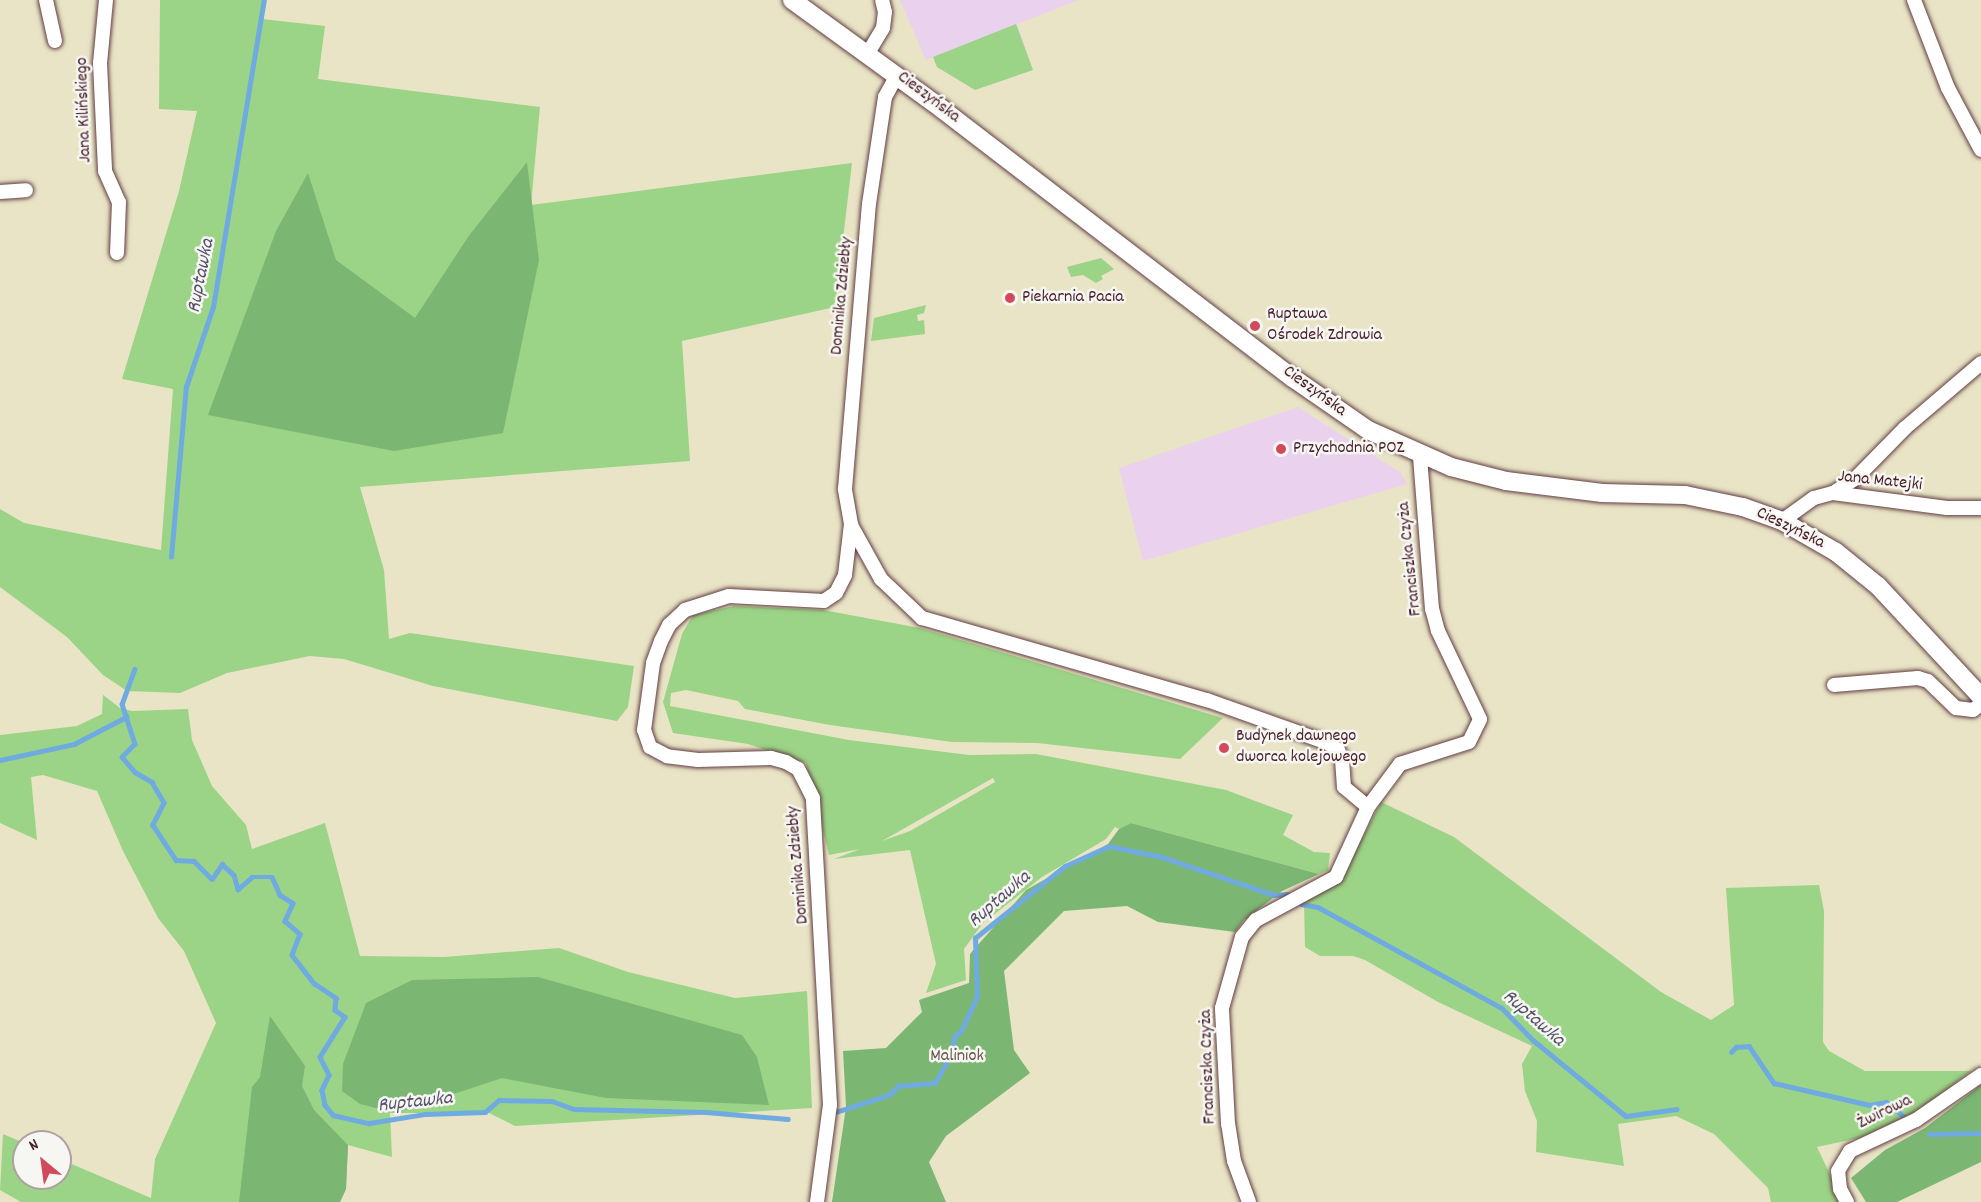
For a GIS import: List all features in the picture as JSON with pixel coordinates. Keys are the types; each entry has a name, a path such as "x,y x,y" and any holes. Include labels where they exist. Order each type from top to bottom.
{"main road":[{"name":"Cieszyńska","path":"792,0 868,53 1303,386 1368,430 1420,455 1506,481 1602,493 1685,495 1743,507 1782,521 1836,552 1878,586 1981,697"}],"street":[{"path":"46,0 55,41"},
{"name":"Jana Kilińskiego","path":"106,0 100,63 105,171 119,202 117,253"},
{"path":"868,53 883,28 885,12 882,0"},
{"path":"1914,0 1948,88 1981,150"},
{"name":"Dominika Zdziebły","path":"817,1202 830,1105 813,798 798,769 786,762 771,758 698,760 667,756 650,747 644,730 653,663 669,625 685,610 704,602 729,597 807,603 824,601 836,593 850,556 851,524 845,489 869,204 885,97 897,75"},
{"path":"0,192 26,190"},
{"path":"1833,493 1856,478 1905,428 1981,363"},
{"name":"Franciszka Czyża","path":"1250,1202 1234,1161 1228,1124 1222,1008 1235,954 1256,920 1336,877 1368,807 1400,764 1469,742 1480,719 1438,631 1432,609 1420,455"},
{"name":"Jana Matejki","path":"1782,521 1814,498 1833,493 1947,508 1981,508"},
{"name":"Dominika Zdziebły","path":"851,524 881,579 922,618 1207,700 1328,743 1338,750 1342,759 1344,787 1368,807"},
{"path":"1834,685 1918,678 1928,681 1956,708 1973,710 1981,704"},
{"name":"Żwirowa","path":"1847,1202 1840,1190 1838,1171 1850,1151 1916,1120 1981,1075"}],"shaded area":[{"path":"900,0 1079,0 1017,24 1033,70 975,90 937,67 933,57 926,60"},
{"path":"1298,407 1401,473 1407,484 1143,561 1119,468"}],"green space":[{"path":"160,0 262,0 262,19 325,26 318,79 540,107 531,205 852,163 835,307 682,341 690,461 360,487 384,570 389,639 410,633 634,666 628,707 617,721 433,686 344,659 310,656 227,673 180,693 127,691 103,675 67,637 0,587 0,509 24,523 161,550 173,389 122,379 179,191 197,111 159,109"},
{"path":"1016,24 1033,70 975,90 937,67 933,57"},
{"path":"527,162 539,260 503,433 394,451 208,415 276,231 308,173 336,260 415,318 468,237"},
{"path":"1101,258 1114,269 1101,276 1103,279 1096,283 1083,275 1071,277 1067,267"},
{"path":"926,305 924,313 917,315 918,321 924,320 925,334 871,341 874,318"},
{"path":"734,606 823,610 920,628 1223,718 1180,759 1037,743 952,742 830,725 745,709 738,701 686,690 671,693 670,706 849,740 969,755 1036,754 1226,790 1293,815 1283,835 1314,852 1330,853 1328,870 1319,874 1131,823 1119,829 1115,827 1106,839 1042,877 983,923 964,949 966,980 926,993 936,964 910,850 834,859 860,849 829,855 806,763 748,744 673,733 663,702 682,634 693,615","holes":["993,778 995,782 910,831 882,841"]},
{"path":"98,691 120,708 132,711 188,709 192,740 212,786 246,825 252,849 325,823 360,956 444,957 559,948 628,972 735,998 807,991 812,1108 515,1126 489,1113 390,1113 392,1157 348,1145 346,1189 340,1202 21,1202 0,1190 3,1134 12,1138 12,1190 72,1190 72,1164 151,1198 155,1159 216,1023 184,951 158,918 123,851 97,791 43,775 31,777 37,840 0,823 0,735 77,726 102,714 103,695"},
{"path":"1381,802 1454,837 1661,992 1711,1020 1734,1005 1726,888 1819,885 1824,911 1823,1042 1829,1051 1865,1071 1971,1071 1915,1113 1878,1134 1817,1147 1843,1202 1771,1202 1768,1188 1714,1134 1676,1116 1618,1124 1624,1166 1536,1152 1537,1121 1525,1091 1522,1064 1532,1046 1438,1002 1365,960 1353,956 1320,956 1305,947 1304,902 1294,901 1340,882"},
{"name":"Maliniok","path":"1131,823 1319,874 1282,891 1244,920 1235,932 1158,922 1127,906 1064,911 1004,971 1014,1050 1030,1073 946,1136 929,1162 946,1202 832,1202 846,1107 843,1051 886,1048 922,1012 919,1000 969,983 970,954 1026,890 1108,844 1119,829"},
{"path":"538,977 742,1035 757,1057 769,1105 606,1098 502,1078 396,1113 360,1104 342,1091 343,1064 366,1003 412,980"},
{"path":"270,1016 305,1066 302,1086 314,1110 348,1145 346,1189 340,1202 239,1202 252,1087 260,1077"},
{"path":"1981,1085 1981,1162 1897,1202 1866,1202 1851,1178 1885,1150 1925,1128"}],"waterway":[{"name":"Ruptawka","path":"171,557 186,387 213,307 264,0"},
{"name":"Ruptawka","path":"135,669 122,704 135,744 122,757 135,772 152,782 164,803 153,825 176,860 194,861 212,879 222,864 234,875 238,889 252,877 272,877 280,895 293,903 285,921 300,934 292,955 314,983 336,998 335,1010 345,1017 320,1057 329,1075 322,1090 325,1105 333,1115 369,1123 425,1114 485,1112 499,1100 552,1101 574,1109 706,1112 788,1119"},
{"path":"0,760 74,744 126,717"},
{"name":"Ruptawka","path":"836,1112 889,1095 898,1086 935,1083 953,1051 954,1037 961,1031 977,996 975,938 1065,866 1109,846 1162,857 1274,895 1287,894"},
{"name":"Ruptawka","path":"1301,904 1318,907 1502,1008 1533,1040 1626,1116 1677,1109"},
{"name":"Ruptawka","path":"1731,1052 1736,1047 1749,1046 1774,1083 1870,1105 1886,1102 1908,1120"},
{"name":"Ruptawka","path":"1929,1134 1981,1133"}],"place":[{"name":"Piekarnia Pacia","path":"1010,298"},
{"name":"Ruptawa Ośrodek Zdrowia","path":"1255,326"},
{"name":"Przychodnia POZ","path":"1281,449"},
{"name":"Budynek dawnego dworca kolejowego","path":"1224,748"}]}
